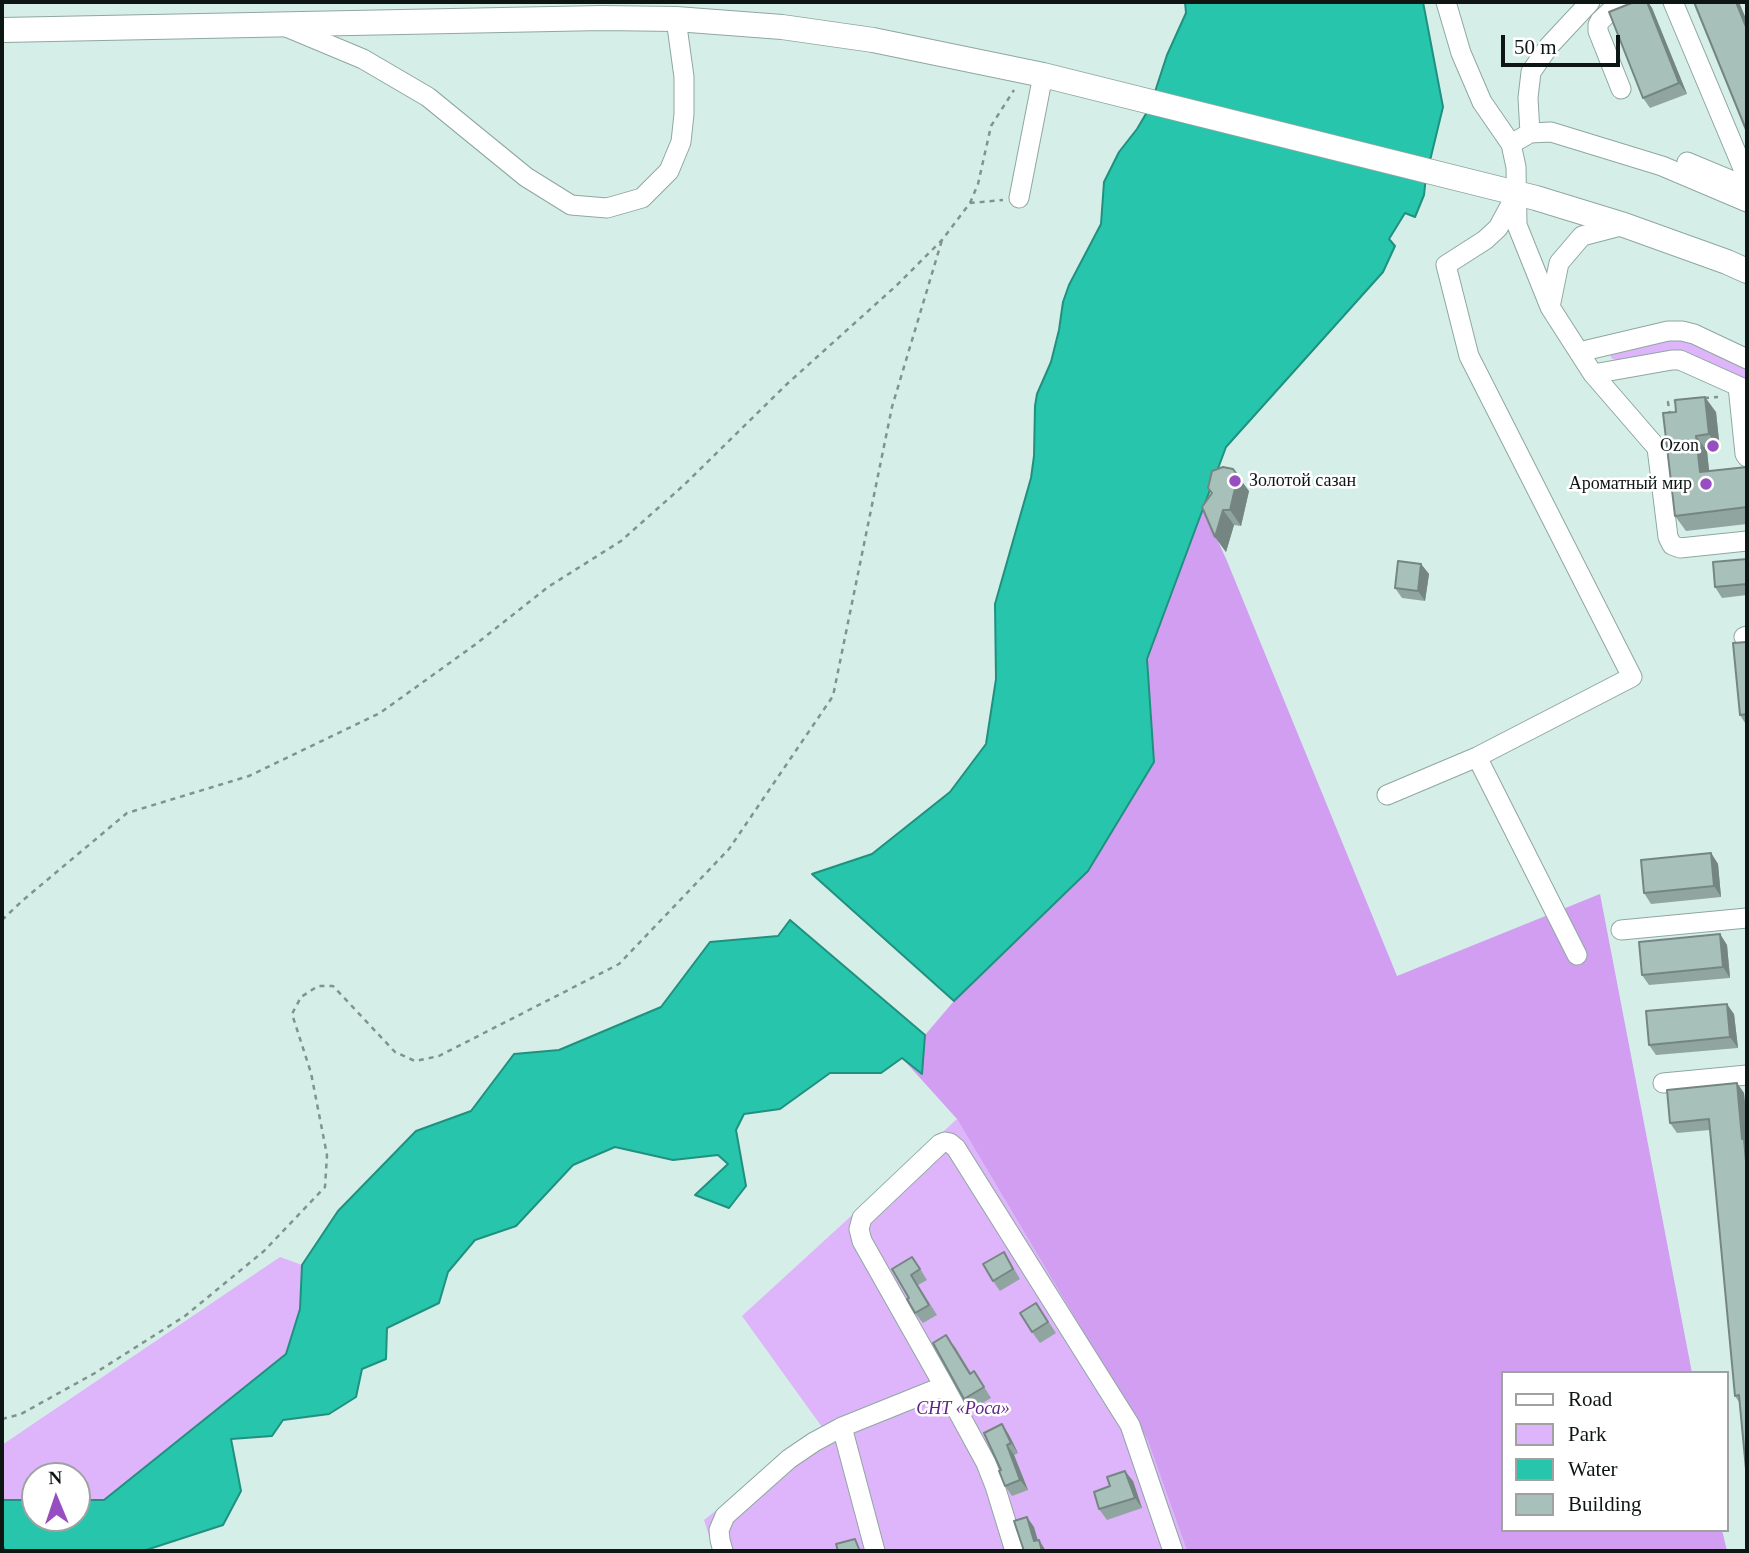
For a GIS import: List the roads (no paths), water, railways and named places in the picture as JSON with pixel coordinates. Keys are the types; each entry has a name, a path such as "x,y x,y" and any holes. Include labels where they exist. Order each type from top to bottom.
{"main road":[{"path":"2,30 602,18 676,19 782,27 873,40 1131,96 1517,194 1624,225 1747,271"}],"street":[{"path":"1446,2 1461,53 1482,102 1511,144 1516,167 1517,225 1550,307 1593,374 1657,448 1668,537 1672,545 1680,548 1747,541"},
{"path":"1530,133 1528,98 1531,72 1549,46 1590,2"},
{"path":"1620,2 1600,21 1598,31 1621,89"},
{"path":"1673,2 1747,178"},
{"path":"276,23 363,59 428,97 526,177 572,205 607,208 642,198 669,172 681,142 684,77 676,19"},
{"path":"1019,198 1032,73"},
{"path":"1511,144 1530,133 1551,132 1662,166 1747,202"},
{"path":"1667,154 1747,187"},
{"path":"1387,795 1477,757 1632,677 1469,356 1447,265 1498,228 1517,194"},
{"path":"1550,307 1559,263 1582,236 1624,225"},
{"path":"1579,352 1668,331 1682,331 1747,359"},
{"path":"1593,374 1679,360 1741,390 1747,457"},
{"path":"1477,757 1577,956"},
{"path":"1621,930 1747,918"},
{"path":"1664,1083 1747,1075"},
{"path":"1015,1551 986,1463 862,1241 859,1229 862,1218 945,1142 956,1148 1130,1425 1173,1551"},
{"path":"723,1551 719,1530 725,1516 789,1460 842,1427 944,1386"},
{"path":"842,1427 875,1551"}],"water":[{"path":"1185,2 1423,2 1443,107 1424,195 1415,217 1405,213 1389,239 1395,246 1383,272 1226,447 1147,659 1154,762 1088,871 954,1001 812,874 872,854 950,792 986,744 996,679 995,604 1031,478 1037,394 1051,362 1069,285 1101,224 1104,182 1119,152 1150,107 1167,55 1186,13"},
{"path":"790,920 925,1035 922,1074 902,1058 881,1073 830,1073 780,1109 744,1114 736,1130 746,1186 729,1208 695,1195 728,1164 718,1155 673,1160 615,1147 573,1165 516,1226 475,1240 448,1272 439,1303 387,1328 386,1359 362,1369 356,1397 329,1414 283,1420 272,1436 231,1439 241,1491 223,1525 143,1551 6,1551 2,1545 2,1500 21,1500 21,1532 91,1532 91,1500 104,1500 286,1354 300,1309 302,1265 338,1211 416,1131 471,1111 514,1054 559,1050 661,1007 710,942 778,936"}],"place":[{"name":"Ozon","path":"1713,446"},
{"name":"Золотой сазан","path":"1235,481"},
{"name":"Ароматный мир","path":"1706,484"}],"park label":[{"name":"СНТ «Роса»","path":"963,1409"}]}
